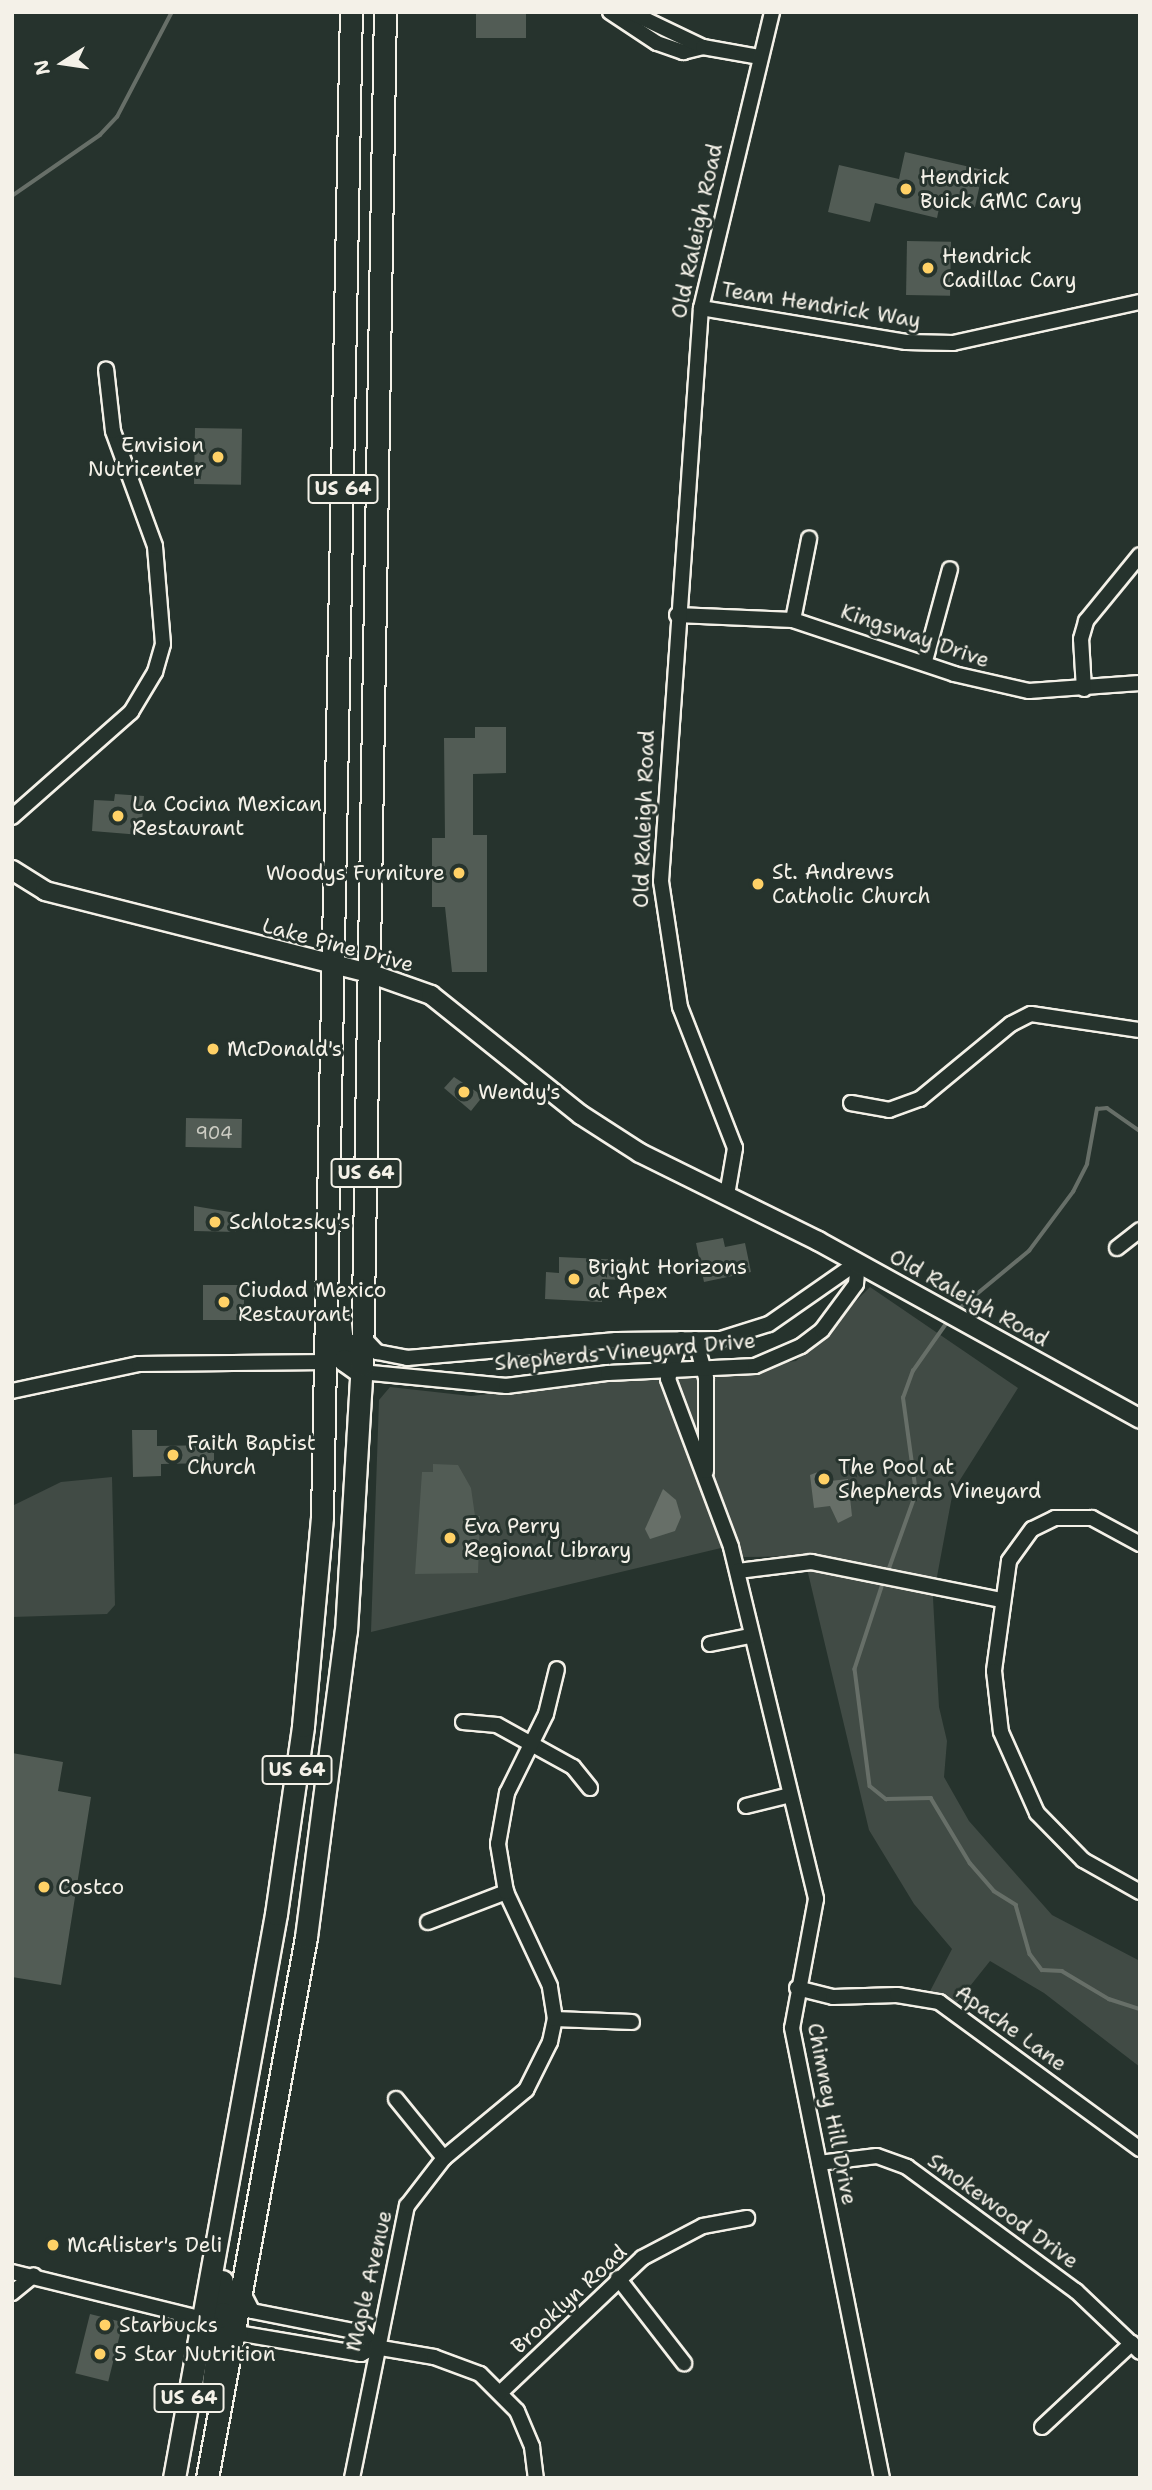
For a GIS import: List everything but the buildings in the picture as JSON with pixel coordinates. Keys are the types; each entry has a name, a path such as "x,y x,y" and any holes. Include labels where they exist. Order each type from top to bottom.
{"highway":[{"name":"US 64","path":"174,2478 241,2111 303,1726 322,1517 330,1230 351,12"},
{"name":"US 64","path":"207,2478 244,2295 337,1731 352,1539 362,1334 385,12"},
{"path":"330,1230 338,1245 344,1360 361,1372"},
{"path":"327,1363 347,1383 352,1539"},
{"path":"237,2333 219,2300 239,2163 241,2111"},
{"path":"200,2478 218,2351 218,2329 204,2319"}],"main road":[{"name":"Lake Pine Drive","path":"12,870 45,891 369,973 439,999 581,1115 640,1153 727,1195"},
{"name":"Old Raleigh Road","path":"727,1195 858,1262 1140,1419"}],"street":[{"path":"610,12 665,46 683,52 703,47"},
{"path":"629,12 703,47 760,57"},
{"name":"Old Raleigh Road","path":"727,1195 735,1148 680,1007 662,905 677,615 701,308 772,12"},
{"name":"Team Hendrick Way","path":"701,308 879,338 942,343 1140,302"},
{"path":"12,817 131,712 152,679 163,645 155,546 113,431 106,369"},
{"path":"793,620 810,539"},
{"path":"1084,689 1081,639 1086,621 1140,555"},
{"path":"925,661 950,569"},
{"name":"Kingsway Drive","path":"677,615 793,620 1007,688 1084,689 1140,683"},
{"path":"852,1103 889,1110 920,1099 1011,1024 1031,1014 1140,1030"},
{"path":"1117,1248 1140,1230"},
{"name":"Shepherds Vineyard Drive","path":"362,1334 367,1347 407,1358 688,1339 754,1331 858,1262"},
{"name":"Shepherds Vineyard Drive","path":"361,1372 506,1386 669,1370 755,1366 814,1337 850,1296 858,1262"},
{"path":"669,1370 688,1339"},
{"name":"Chimney Hill Drive","path":"688,1339 705,1370 706,1476"},
{"path":"12,1391 139,1364 327,1363"},
{"name":"Chimney Hill Drive","path":"669,1370 685,1433 706,1476 738,1571 750,1636 816,1899 797,1988 793,2036 882,2478"},
{"path":"1140,1544 1092,1518 1043,1523 1016,1547 1001,1600 995,1700 1020,1784 1037,1813 1065,1844 1105,1876 1140,1892"},
{"path":"738,1571 811,1562 1001,1600"},
{"path":"710,1644 750,1636"},
{"name":"Maple Avenue","path":"352,2478 400,2224 412,2194 444,2158 526,2090 544,2059 555,2019 546,1970 506,1892 498,1844 502,1809 547,1714 557,1669"},
{"path":"463,1723 497,1725 573,1767 590,1788"},
{"path":"746,1806 790,1795"},
{"path":"428,1922 506,1892"},
{"name":"Apache Lane","path":"797,1988 833,1997 897,1995 939,2002 1140,2149"},
{"path":"555,2019 632,2022"},
{"path":"396,2099 444,2158"},
{"name":"Smokewood Drive","path":"819,2163 877,2156 907,2167 1076,2291 1136,2347"},
{"name":"Brooklyn Road","path":"502,2391 618,2278 685,2233 747,2218"},
{"path":"12,2272 34,2275 204,2319"},
{"path":"12,2293 34,2275"},
{"path":"618,2278 684,2363"},
{"path":"244,2295 252,2311 363,2333 375,2347"},
{"path":"237,2333 361,2354 375,2347 449,2361 502,2391 526,2429 536,2478"},
{"path":"1042,2427 1136,2347"}],"shaded area":[{"path":"870,1287 1018,1388 953,1491 933,1598 939,1707 947,1741 944,1777 969,1821 1052,1915 1140,1961 1140,2067 1044,1993 990,1961 951,2010 927,1997 952,1949 914,1904 869,1830 804,1556 743,1557 721,1548 371,1632 379,1400 390,1387 471,1396 796,1361"},
{"path":"823,1470 830,1481 848,1479 852,1516 838,1523 830,1506 814,1508 810,1475"},
{"path":"112,1477 115,1605 107,1614 12,1617 12,1506 61,1482"},
{"path":"663,1489 676,1500 681,1517 675,1531 650,1539 645,1529"}],"waterway":[{"path":"12,196 100,135 117,117 172,12"},
{"path":"955,1312 1029,1251 1073,1192 1087,1164 1097,1109 1107,1108 1140,1131"},
{"path":"887,1574 916,1493 903,1398 913,1371 948,1321"},
{"path":"884,1581 855,1669 870,1786 886,1799 931,1798 970,1863 994,1891 1016,1905 1030,1954 1042,1970 1062,1971 1109,1999 1140,2009"}],"place":[{"name":"Hendrick Buick GMC Cary","path":"906,189"},
{"name":"Hendrick Cadillac Cary","path":"928,268"},
{"name":"Envision Nutricenter","path":"218,457"},
{"name":"La Cocina Mexican Restaurant","path":"118,816"},
{"name":"Woodys Furniture","path":"459,873"},
{"name":"St. Andrews Catholic Church","path":"758,884"},
{"name":"McDonald's","path":"213,1049"},
{"name":"Wendy's","path":"464,1092"},
{"name":"Schlotzsky's","path":"215,1222"},
{"name":"Bright Horizons at Apex","path":"574,1279"},
{"name":"Ciudad Mexico Restaurant","path":"224,1302"},
{"name":"Faith Baptist Church","path":"173,1455"},
{"name":"The Pool at Shepherds Vineyard","path":"824,1479"},
{"name":"Eva Perry Regional Library","path":"450,1538"},
{"name":"Costco","path":"44,1887"},
{"name":"McAlister's Deli","path":"53,2245"},
{"name":"Starbucks","path":"105,2325"},
{"name":"5 Star Nutrition","path":"100,2354"}]}
